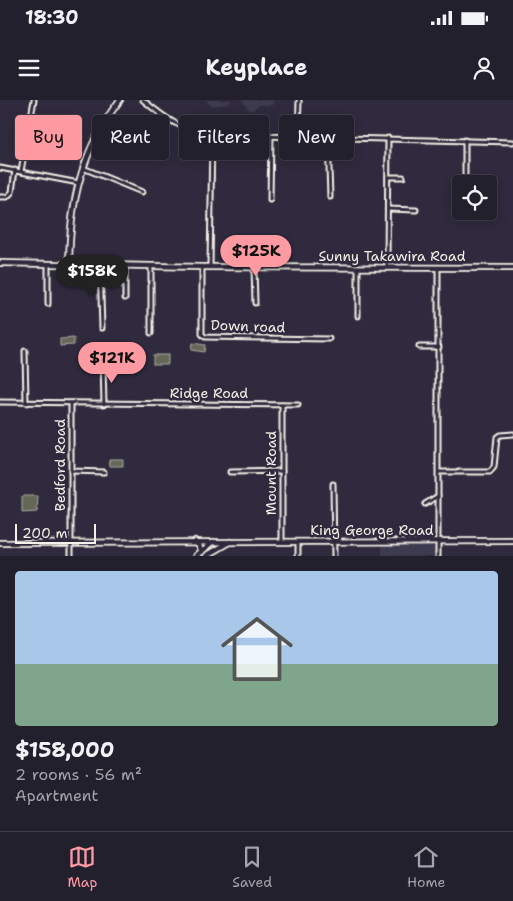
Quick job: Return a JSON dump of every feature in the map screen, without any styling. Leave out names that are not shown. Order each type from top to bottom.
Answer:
[{"type":"main road","points":[[69,264],[70,226],[83,168],[89,150],[104,122],[120,100]]},
{"type":"main road","name":"Sunny Takawira Road","points":[[0,263],[151,267],[513,268]]},
{"type":"main road","points":[[194,541],[199,545],[204,554]]},
{"type":"main road","name":"King George Road","points":[[0,543],[513,541]]},
{"type":"main road","points":[[212,553],[213,542]]},
{"type":"main road","points":[[204,554],[213,542]]},
{"type":"main road","points":[[196,556],[212,553],[231,542]]},
{"type":"street","points":[[21,171],[34,100]]},
{"type":"street","points":[[143,100],[172,123],[179,126]]},
{"type":"street","points":[[299,100],[299,115]]},
{"type":"street","points":[[270,200],[271,136],[279,136]]},
{"type":"street","points":[[354,137],[513,142]]},
{"type":"street","points":[[387,267],[388,138]]},
{"type":"street","points":[[465,140],[465,175]]},
{"type":"street","points":[[210,267],[212,160]]},
{"type":"street","points":[[329,160],[330,197]]},
{"type":"street","points":[[0,168],[79,182]]},
{"type":"street","points":[[83,168],[142,192]]},
{"type":"street","points":[[0,198],[7,197],[12,192],[15,170]]},
{"type":"street","points":[[388,177],[403,177]]},
{"type":"street","points":[[388,209],[416,210]]},
{"type":"street","points":[[48,263],[48,304]]},
{"type":"street","points":[[100,265],[102,328]]},
{"type":"street","points":[[124,266],[125,298]]},
{"type":"street","points":[[151,267],[152,333]]},
{"type":"street","name":"Down road","points":[[202,267],[202,334],[205,337],[330,339]]},
{"type":"street","points":[[254,267],[255,303]]},
{"type":"street","points":[[358,267],[358,316]]},
{"type":"street","points":[[438,268],[438,556]]},
{"type":"street","points":[[419,347],[439,347]]},
{"type":"street","points":[[25,351],[26,403]]},
{"type":"street","points":[[103,365],[104,404]]},
{"type":"street","name":"Ridge Road","points":[[0,402],[298,405]]},
{"type":"street","name":"Bedford Road","points":[[71,556],[72,404]]},
{"type":"street","name":"Mount Road","points":[[282,404],[282,541]]},
{"type":"street","points":[[439,472],[490,472],[494,467],[497,437],[513,434]]},
{"type":"street","points":[[71,471],[104,472]]},
{"type":"street","points":[[230,472],[282,472]]},
{"type":"street","points":[[333,484],[334,556]]},
{"type":"street","points":[[425,504],[438,495]]},
{"type":"street","points":[[298,541],[298,556]]},
{"type":"shaded area","points":[[206,100],[233,100],[227,104],[211,106]]},
{"type":"shaded area","points":[[242,100],[273,100],[273,105],[258,105],[253,110],[249,110]]},
{"type":"shaded area","points":[[382,545],[430,545],[435,547],[435,556],[382,556]]},
{"type":"green space","points":[[74,338],[74,345],[60,346],[60,339]]},
{"type":"green space","points":[[192,343],[205,345],[204,352],[191,350]]},
{"type":"green space","points":[[153,355],[168,355],[168,364],[153,364]]},
{"type":"green space","points":[[109,459],[123,459],[123,466],[110,466]]},
{"type":"green space","points":[[22,496],[38,496],[37,512],[22,513]]}]
